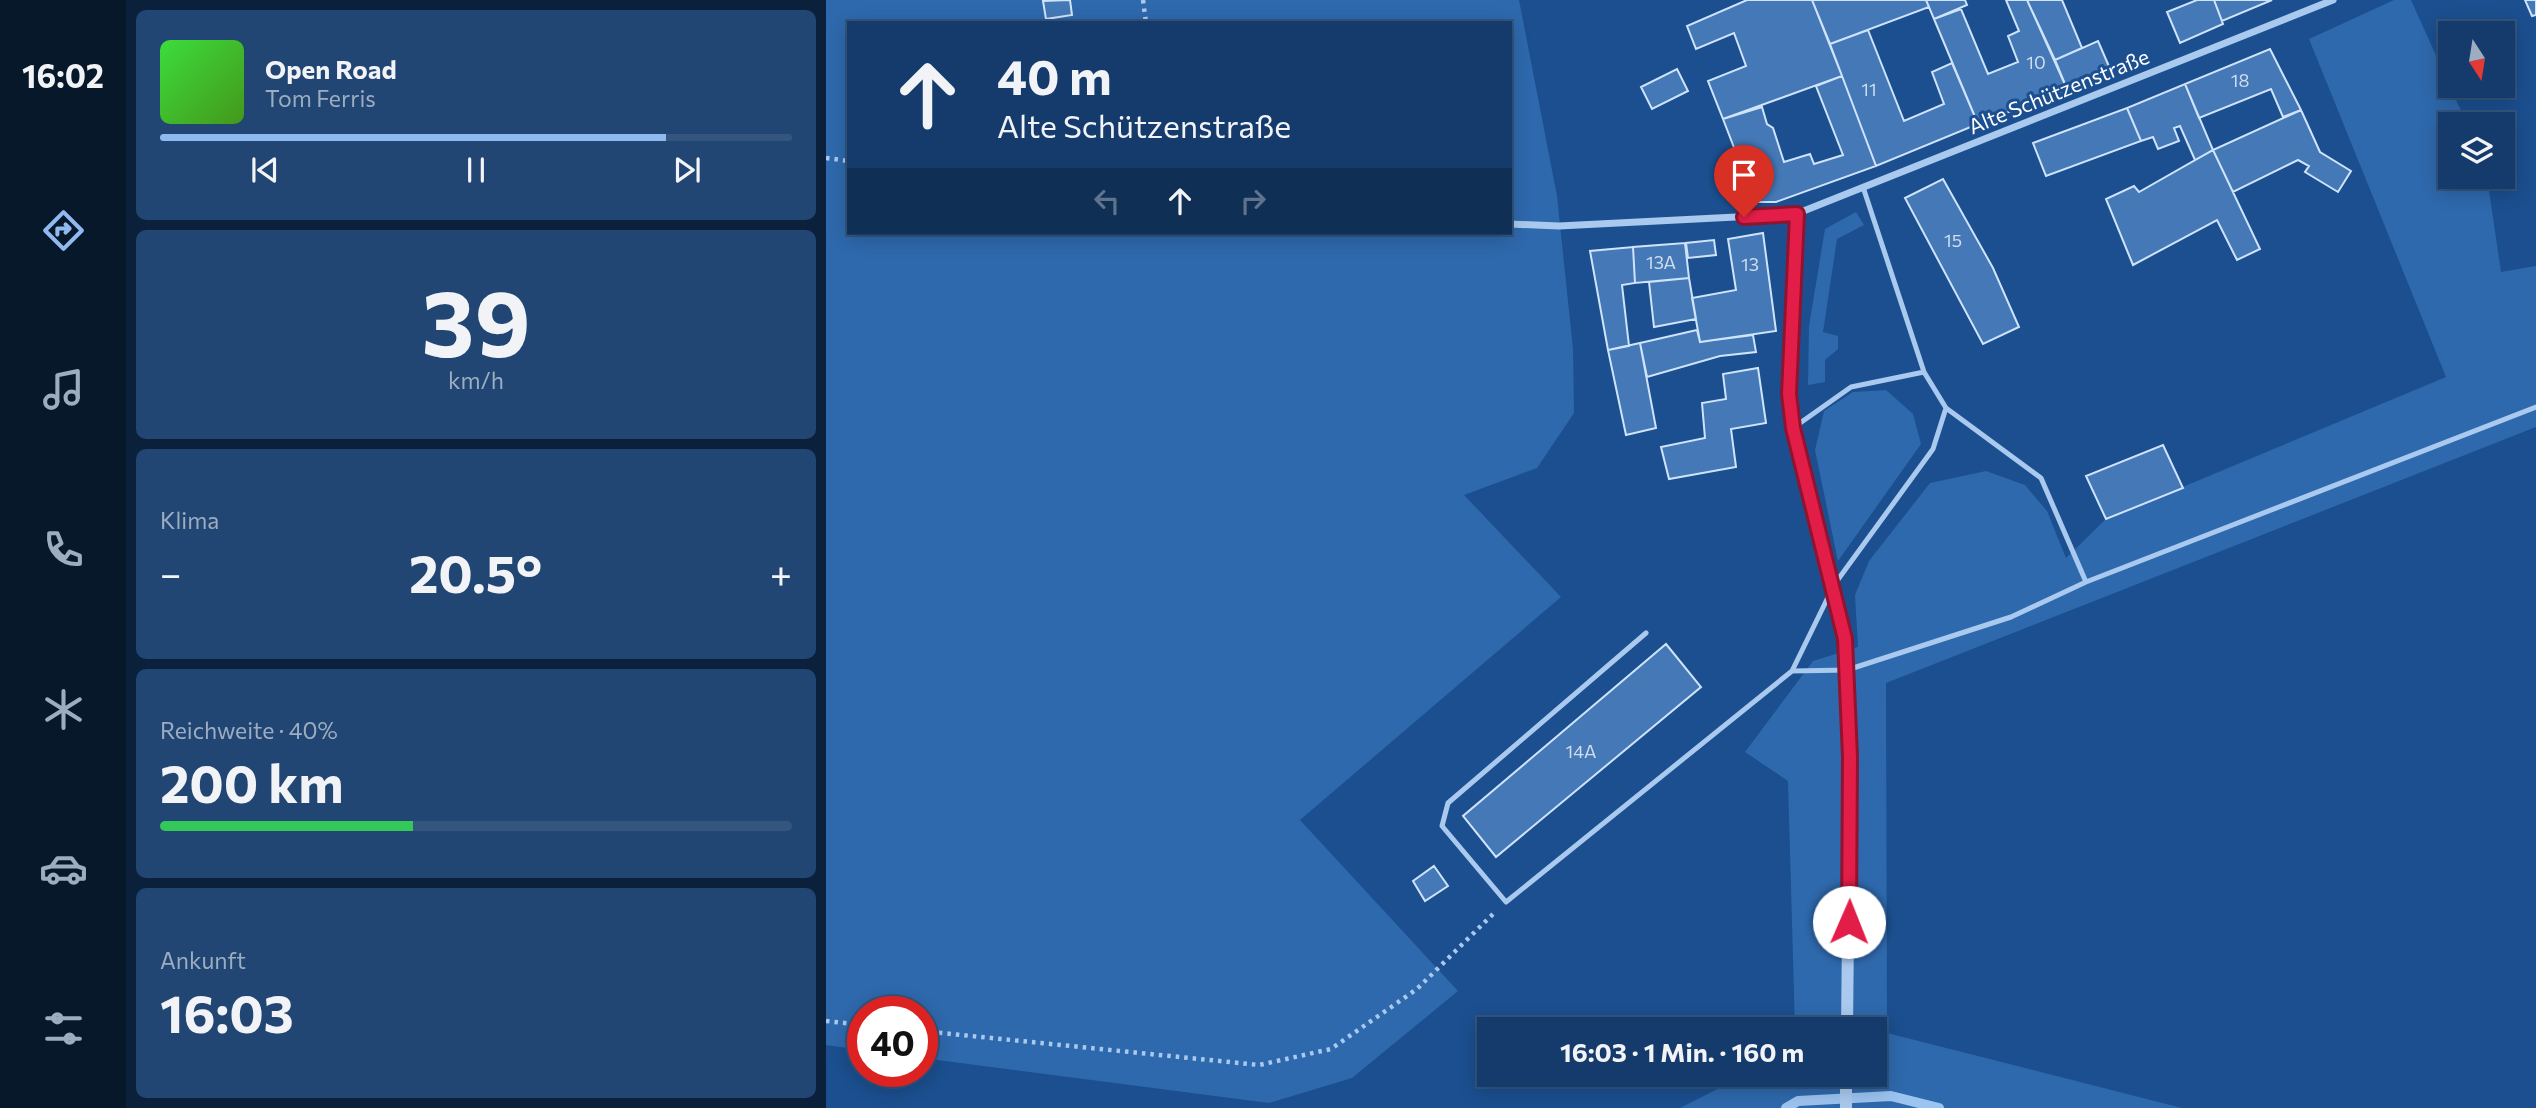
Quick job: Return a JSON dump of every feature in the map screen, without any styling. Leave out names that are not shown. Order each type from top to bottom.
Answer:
[{"type":"street","name":"Alte Schützenstraße","points":[[1512,224],[1559,226],[1797,214],[1864,190],[2333,0]]},
{"type":"street","points":[[1797,214],[1789,394],[1793,428],[1839,606],[1847,670],[1850,745],[1847,1017]]},
{"type":"street","points":[[1846,1087],[1846,1108]]},
{"type":"lane","points":[[1864,190],[1923,372],[1945,408],[2041,478],[2086,582]]},
{"type":"lane","points":[[1793,428],[1851,387],[1923,372]]},
{"type":"lane","points":[[1792,671],[1847,670],[2011,617],[2086,582],[2536,407]]},
{"type":"lane","points":[[1646,633],[1448,803],[1443,826],[1506,902],[1792,671],[1834,585],[1933,449],[1945,408]]},
{"type":"path","points":[[1143,0],[1146,21]]},
{"type":"path","points":[[826,158],[847,161]]},
{"type":"path","points":[[938,1033],[1259,1065],[1331,1049],[1417,989],[1506,902]]},
{"type":"path","points":[[826,1021],[847,1023]]},
{"type":"shaded area","points":[[826,0],[1519,0],[1557,196],[1573,349],[1574,413],[1537,468],[1464,495],[1561,597],[1300,820],[1458,991],[1352,1078],[1269,1103],[938,1060],[938,996],[847,996],[847,1048],[826,1045]]},
{"type":"shaded area","points":[[2394,0],[2411,0],[2438,60],[2438,98],[2455,98],[2462,112],[2438,112],[2438,189],[2489,189],[2501,272],[2536,266],[2536,427],[1886,683],[1887,1017],[1795,1017],[1788,781],[1745,752],[1813,661],[1858,647],[1855,595],[1869,561],[1930,483],[1986,471],[2025,485],[2047,511],[2066,558],[2106,519],[2446,377],[2309,39]]},
{"type":"shaded area","points":[[1856,212],[1864,225],[1837,239],[1823,332],[1838,336],[1838,349],[1825,360],[1825,382],[1808,385],[1809,326],[1825,229]]},
{"type":"shaded area","points":[[1886,390],[1913,414],[1921,444],[1838,561],[1815,450],[1824,411],[1853,392]]},
{"type":"shaded area","points":[[1887,1033],[2182,1108],[1680,1108],[1721,1087],[1887,1087]]},
{"type":"building","points":[[1070,0],[1072,15],[1046,19],[1043,1]]},
{"type":"building","points":[[1747,0],[1812,0],[1842,76],[1723,119],[1708,81],[1746,66],[1734,33],[1696,49],[1687,26]]},
{"type":"building","points":[[1812,0],[1926,0],[1929,7],[1830,44]]},
{"type":"building","points":[[1926,0],[1965,0],[1967,5],[1934,19]]},
{"type":"building","points":[[2006,0],[2027,0],[2067,89],[1978,124],[1934,19],[1961,9],[1988,74],[2018,62],[2008,36],[2019,31]]},
{"type":"building","points":[[2027,0],[2062,0],[2082,48],[2055,60]]},
{"type":"building","points":[[2197,0],[2214,0],[2223,24],[2180,43],[2167,12]]},
{"type":"building","points":[[2214,0],[2272,0],[2222,21]]},
{"type":"building","points":[[2525,0],[2536,0],[2536,15],[2532,16]]},
{"type":"building","points":[[1868,30],[1904,121],[1944,104],[1932,72],[1952,63],[1978,124],[1876,166],[1830,44]]},
{"type":"building","points":[[2098,41],[2111,71],[2067,89],[2055,60]]},
{"type":"building","points":[[2270,49],[2301,110],[2283,117],[2271,89],[2199,118],[2185,84]]},
{"type":"building","points":[[1677,69],[1688,91],[1652,109],[1641,87]]},
{"type":"building","points":[[1842,76],[1876,166],[1776,202],[1755,202],[1723,119],[1762,107],[1767,124],[1773,128],[1784,162],[1810,154],[1814,164],[1843,155],[1816,86]]},
{"type":"building","points":[[2185,84],[2213,150],[2195,160],[2180,126],[2174,128],[2179,141],[2158,149],[2153,137],[2141,141],[2127,108]]},
{"type":"building","points":[[2127,108],[2141,141],[2046,176],[2033,143]]},
{"type":"building","points":[[2301,110],[2320,152],[2351,171],[2338,192],[2305,172],[2309,166],[2298,160],[2233,192],[2213,150]]},
{"type":"building","points":[[2213,150],[2260,249],[2237,260],[2217,220],[2133,265],[2106,199],[2134,186],[2139,192]]},
{"type":"building","points":[[1943,179],[1993,268],[2019,327],[1983,344],[1905,198]]},
{"type":"building","points":[[1763,233],[1776,331],[1700,342],[1692,298],[1736,290],[1728,239]]},
{"type":"building","points":[[1714,240],[1716,255],[1688,258],[1686,243]]},
{"type":"building","points":[[1685,243],[1689,278],[1635,283],[1633,247]]},
{"type":"building","points":[[1633,247],[1635,283],[1622,285],[1629,346],[1608,350],[1590,251]]},
{"type":"building","points":[[1689,278],[1696,319],[1654,327],[1649,282]]},
{"type":"building","points":[[1697,330],[1700,342],[1753,335],[1756,352],[1720,356],[1647,377],[1640,343]]},
{"type":"building","points":[[1640,343],[1656,428],[1626,435],[1608,350]]},
{"type":"building","points":[[1758,368],[1766,423],[1731,429],[1736,467],[1669,479],[1661,447],[1705,438],[1702,403],[1726,399],[1723,374]]},
{"type":"building","points":[[2163,445],[2183,488],[2106,519],[2086,476]]},
{"type":"building","points":[[1666,644],[1701,687],[1496,857],[1463,816]]},
{"type":"building","points":[[1434,866],[1448,886],[1425,901],[1413,881]]},
{"type":"waterway","points":[[1786,1108],[1798,1101],[1891,1096],[1939,1108]]},
{"type":"route","points":[[1744,217],[1797,214],[1789,394],[1793,428],[1834,585],[1845,639],[1850,757],[1849,922]]}]
